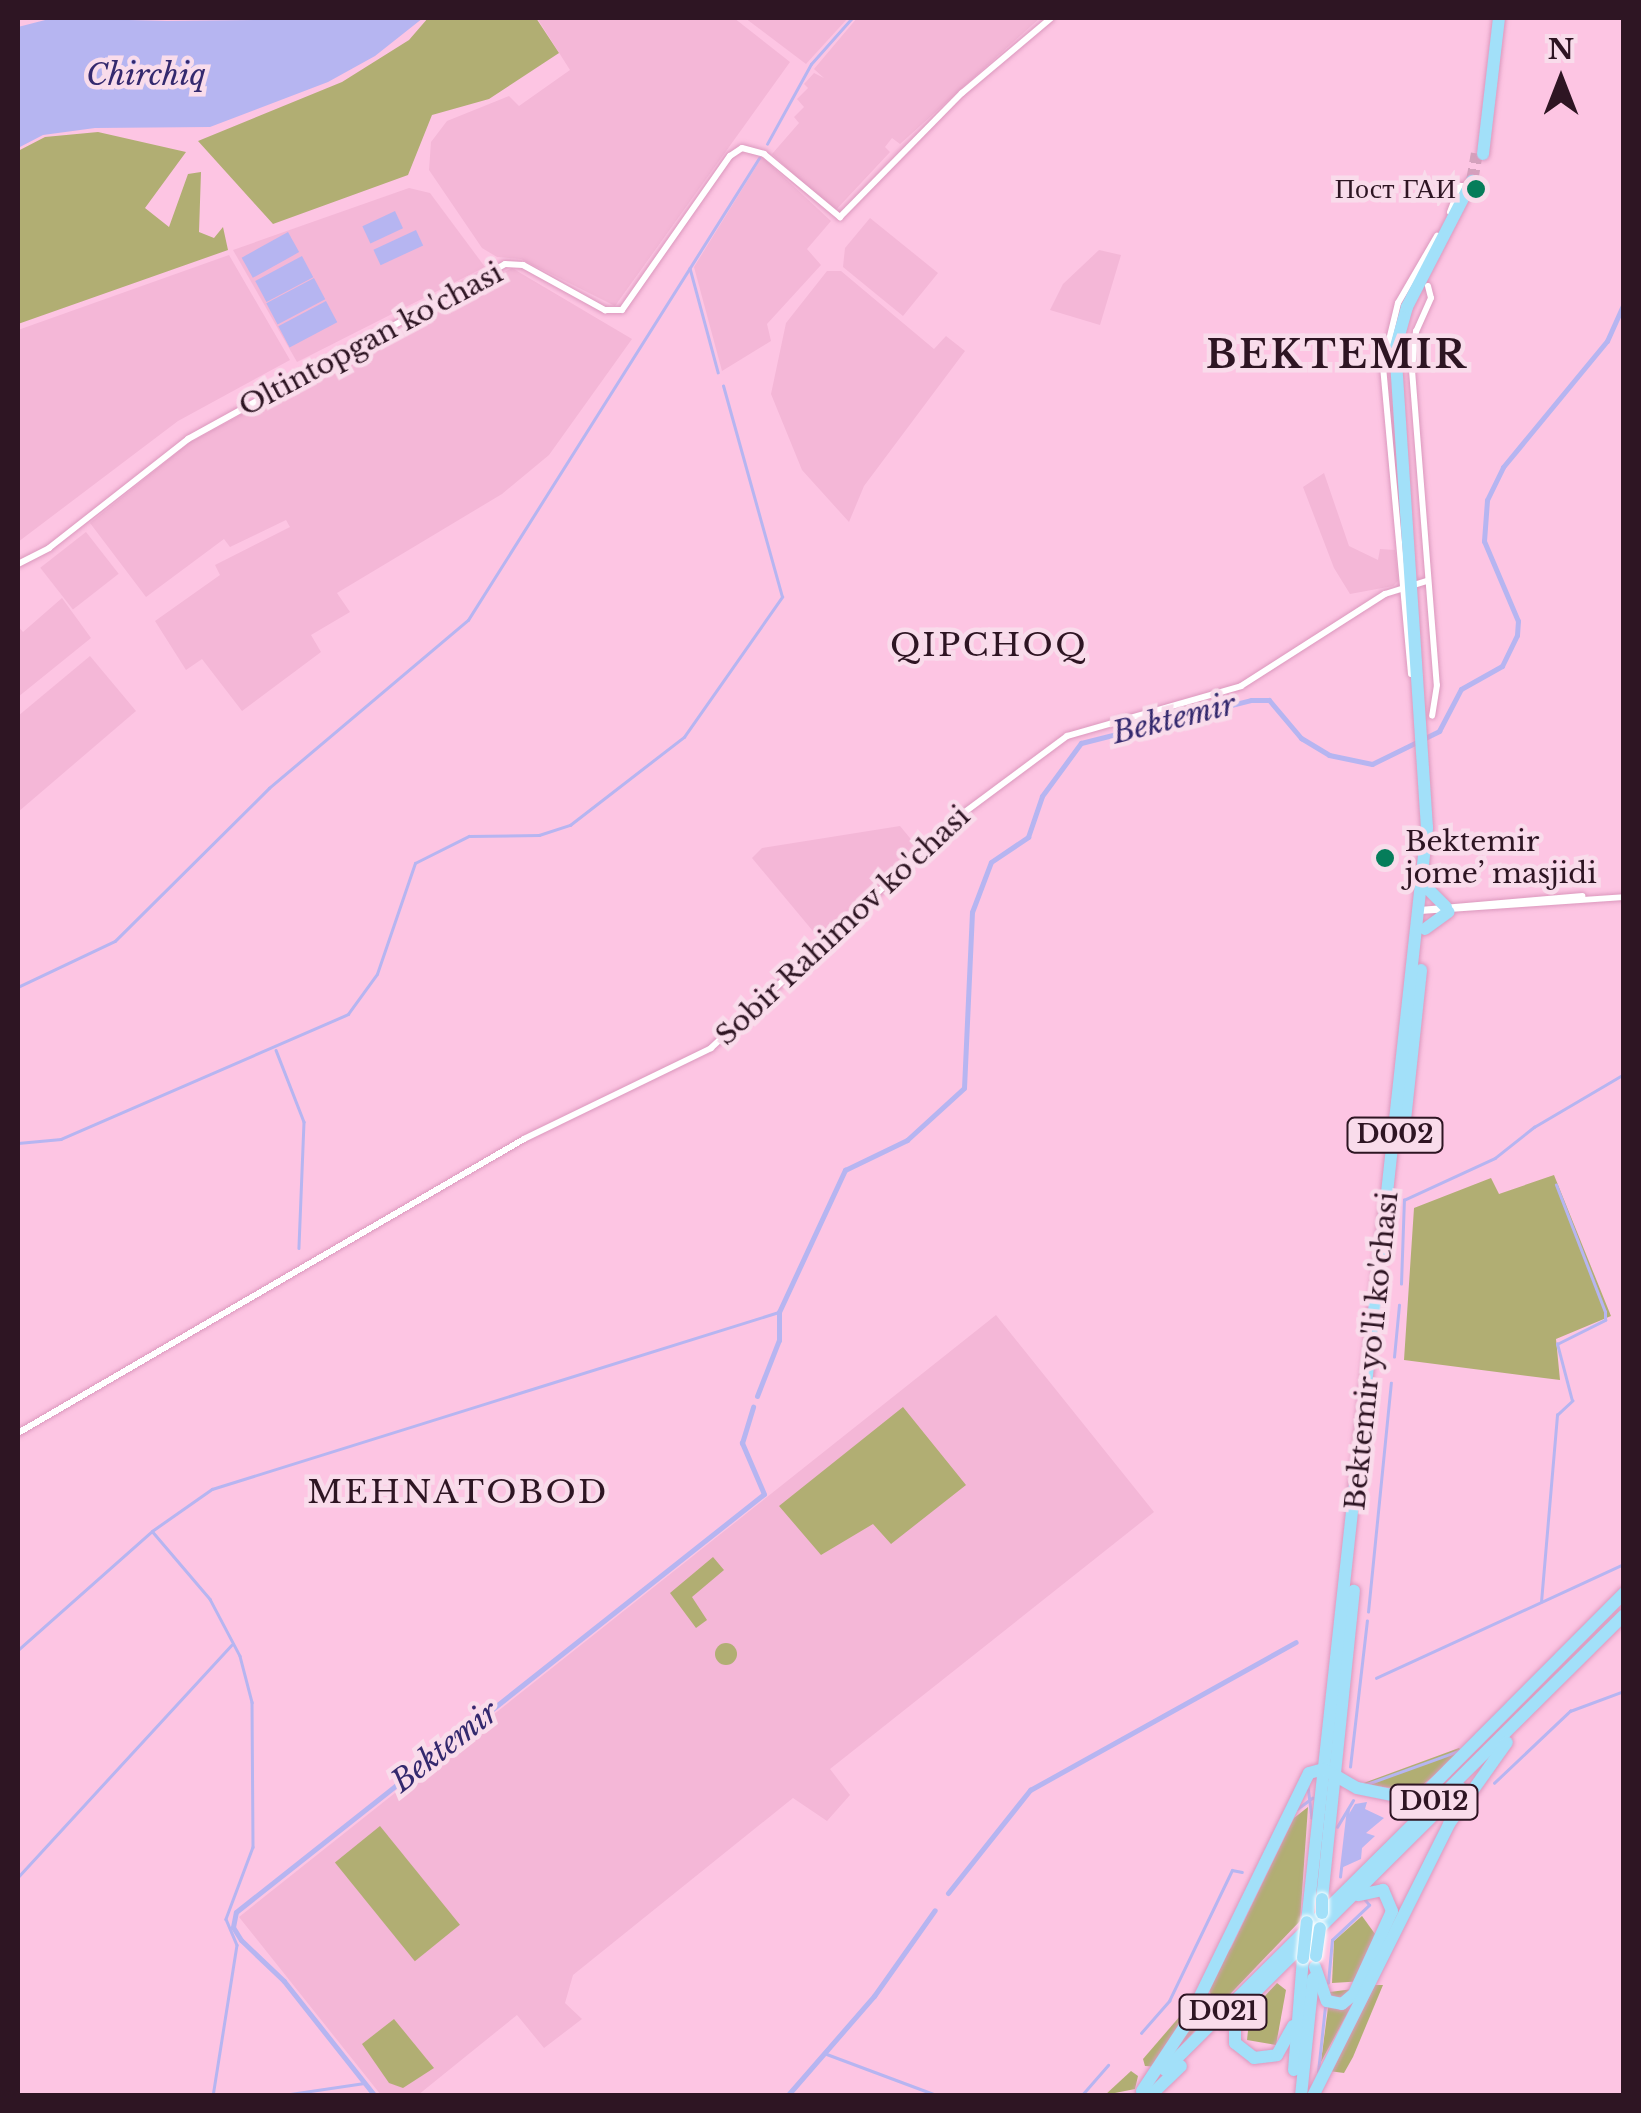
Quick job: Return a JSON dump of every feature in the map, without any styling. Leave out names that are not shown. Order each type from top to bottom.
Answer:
[{"type":"highway","points":[[1480,154],[1497,18]]},
{"type":"highway","name":"Bektemir yo'li ko'chasi","points":[[1415,584],[1397,491],[1394,350],[1470,184]]},
{"type":"highway","points":[[1406,288],[1425,283]]},
{"type":"highway","name":"Bektemir yo'li ko'chasi","points":[[1322,1929],[1318,1903],[1329,1771],[1429,890],[1430,743],[1401,370],[1408,328],[1425,283]]},
{"type":"highway","points":[[1396,530],[1404,517]]},
{"type":"highway","name":"Bektemir yo'li ko'chasi","points":[[1376,1361],[1424,911],[1430,743]]},
{"type":"highway","points":[[1425,929],[1447,909],[1429,890]]},
{"type":"highway","points":[[1146,2094],[1187,2023],[1306,1777],[1329,1771],[1364,1789],[1406,1798],[1424,1794],[1624,1593]]},
{"type":"highway","name":"D012","points":[[1322,1929],[1490,1762],[1502,1741],[1624,1615]]},
{"type":"highway","name":"D012","points":[[1318,1903],[1341,1892],[1624,1623]]},
{"type":"highway","points":[[1310,2087],[1449,1824],[1490,1762]]},
{"type":"highway","points":[[1312,1960],[1324,1999],[1347,2002],[1393,1904],[1374,1887],[1342,1909]]},
{"type":"highway","name":"Bektemir yo'li ko'chasi","points":[[1312,1960],[1306,1939],[1318,1903]]},
{"type":"highway","name":"D021","points":[[1146,2094],[1318,1903]]},
{"type":"highway","name":"D002","points":[[1293,2096],[1298,2014],[1322,1929]]},
{"type":"highway","name":"D021","points":[[1146,2094],[1322,1929]]},
{"type":"highway","name":"D002","points":[[1310,2087],[1312,1960]]},
{"type":"highway","points":[[1236,2012],[1234,2043],[1254,2058],[1277,2055],[1298,2014]]},
{"type":"street","name":"Oltintopgan ko'chasi","points":[[18,564],[49,548],[194,436],[504,264],[523,265],[605,310],[622,310],[734,151],[764,154],[840,217],[962,93],[1051,18]]},
{"type":"street","name":"Bektemir yo'li ko'chasi","points":[[1428,723],[1412,689],[1415,584],[1396,530],[1397,491],[1383,365],[1390,322],[1406,288],[1470,184]]},
{"type":"street","name":"Sobir Rahimov ko'chasi","points":[[18,1433],[524,1139],[711,1048],[962,814],[1067,736],[1245,684],[1415,584]]},
{"type":"street","points":[[1424,911],[1624,895]]},
{"type":"shaded area","points":[[428,18],[536,18],[559,53],[489,99],[432,115],[408,175],[273,224],[198,141],[342,82],[409,40]]},
{"type":"shaded area","points":[[537,18],[734,18],[790,62],[615,306],[521,259],[497,257],[482,248],[429,170],[431,142],[447,121],[509,96],[519,106],[570,70]]},
{"type":"shaded area","points":[[745,18],[848,18],[806,64]]},
{"type":"shaded area","points":[[857,18],[1040,18],[900,144],[892,138],[885,147],[890,152],[834,212],[772,154],[799,123],[794,117],[804,107],[797,99],[808,88],[804,84],[814,73],[824,78],[814,69]]},
{"type":"shaded area","points":[[98,132],[186,152],[145,208],[169,227],[188,174],[201,172],[199,232],[214,238],[223,227],[228,250],[18,324],[18,151],[45,137]]},
{"type":"shaded area","points":[[762,157],[831,221],[807,249],[821,265],[767,324],[771,341],[722,371],[694,267]]},
{"type":"shaded area","points":[[409,188],[430,193],[485,267],[297,362],[233,250]]},
{"type":"shaded area","points":[[870,218],[938,273],[903,316],[843,267],[845,248]]},
{"type":"shaded area","points":[[1099,250],[1121,255],[1100,325],[1050,310],[1063,284]]},
{"type":"shaded area","points":[[229,255],[290,360],[178,421],[18,542],[18,330]]},
{"type":"shaded area","points":[[512,268],[632,339],[549,455],[502,494],[337,593],[350,612],[311,635],[321,652],[242,711],[202,659],[186,670],[155,621],[220,575],[215,565],[290,527],[286,520],[230,547],[224,539],[146,597],[90,523],[189,443]]},
{"type":"shaded area","points":[[827,271],[841,271],[934,349],[946,336],[965,351],[864,486],[849,522],[802,470],[771,394],[786,323]]},
{"type":"shaded area","points":[[1324,473],[1349,546],[1378,560],[1380,549],[1395,550],[1398,581],[1393,586],[1350,594],[1334,568],[1303,487]]},
{"type":"shaded area","points":[[86,532],[119,574],[73,609],[40,568]]},
{"type":"shaded area","points":[[62,598],[91,638],[18,697],[18,626],[23,632]]},
{"type":"shaded area","points":[[90,656],[136,711],[18,812],[18,716]]},
{"type":"shaded area","points":[[900,826],[919,849],[822,942],[752,858],[762,848]]},
{"type":"shaded area","points":[[1554,1175],[1611,1316],[1556,1339],[1560,1380],[1404,1360],[1414,1208],[1491,1178],[1499,1194]]},
{"type":"shaded area","points":[[996,1315],[1154,1512],[830,1769],[850,1795],[827,1821],[793,1798],[573,1975],[565,2003],[582,2019],[544,2048],[517,2015],[418,2095],[381,2095],[239,1917]]},
{"type":"shaded area","points":[[903,1407],[966,1485],[891,1544],[873,1524],[821,1555],[779,1506]]},
{"type":"shaded area","points":[[713,1557],[724,1570],[692,1597],[707,1620],[696,1628],[670,1593]]},
{"type":"shaded area","points":[[722,1643],[730,1643],[737,1654],[730,1665],[722,1665],[715,1658],[715,1650]]},
{"type":"shaded area","points":[[1459,1748],[1463,1752],[1415,1791],[1361,1784]]},
{"type":"shaded area","points":[[1308,1807],[1300,1921],[1215,2010],[1208,1985],[1213,1966],[1231,1948],[1294,1818]]},
{"type":"shaded area","points":[[380,1826],[460,1925],[415,1961],[335,1863]]},
{"type":"shaded area","points":[[1362,1916],[1383,1945],[1365,1981],[1332,1983],[1334,1941]]},
{"type":"shaded area","points":[[1277,1983],[1286,1990],[1276,2045],[1247,2040],[1250,2012]]},
{"type":"shaded area","points":[[1372,1985],[1383,1985],[1353,2057],[1344,2073],[1329,2071]]},
{"type":"shaded area","points":[[1361,1988],[1321,2062],[1330,1992]]},
{"type":"shaded area","points":[[1187,2008],[1202,2023],[1160,2067],[1145,2066],[1143,2059]]},
{"type":"shaded area","points":[[394,2019],[434,2068],[403,2088],[389,2083],[362,2044]]},
{"type":"shaded area","points":[[1131,2071],[1138,2076],[1135,2089],[1105,2095]]},
{"type":"water","name":"Chirchiq","points":[[53,18],[423,18],[375,56],[328,82],[210,127],[95,128],[43,135],[18,148],[18,27]]},
{"type":"water","points":[[395,211],[403,228],[370,243],[362,226]]},
{"type":"water","points":[[416,230],[423,245],[381,265],[373,250]]},
{"type":"water","points":[[288,232],[299,252],[253,278],[242,258]]},
{"type":"water","points":[[302,256],[313,277],[266,302],[255,281]]},
{"type":"water","points":[[314,278],[325,299],[278,325],[266,303]]},
{"type":"water","points":[[326,301],[337,322],[290,348],[278,326]]},
{"type":"water","points":[[1367,1802],[1365,1809],[1384,1818],[1366,1833],[1375,1836],[1362,1848],[1361,1859],[1341,1868],[1349,1814],[1355,1804]]},
{"type":"waterway","points":[[767,144],[811,64],[852,18]]},
{"type":"waterway","points":[[18,987],[115,941],[269,788],[468,620],[759,158]]},
{"type":"waterway","points":[[690,268],[718,372]]},
{"type":"waterway","name":"Bektemir","points":[[757,1396],[779,1340],[779,1312],[845,1170],[907,1140],[964,1088],[972,912],[991,862],[1028,837],[1042,796],[1081,743],[1251,700],[1269,700],[1301,738],[1329,755],[1372,764],[1439,731],[1461,689],[1502,666],[1517,635],[1518,621],[1484,541],[1487,500],[1503,467],[1607,341],[1624,303]]},
{"type":"waterway","points":[[18,1143],[61,1139],[348,1014],[377,974],[415,863],[469,836],[539,835],[570,825],[684,737],[782,597],[723,386]]},
{"type":"waterway","points":[[276,1050],[304,1122],[299,1248]]},
{"type":"waterway","points":[[1401,1284],[1404,1200],[1495,1158],[1534,1127],[1624,1074]]},
{"type":"waterway","points":[[1541,1602],[1557,1415],[1572,1401],[1557,1344],[1605,1320],[1556,1185]]},
{"type":"waterway","points":[[1394,1357],[1399,1305]]},
{"type":"waterway","points":[[18,1650],[152,1531],[212,1489],[779,1312]]},
{"type":"waterway","points":[[1368,1612],[1391,1383]]},
{"type":"waterway","name":"Bektemir","points":[[375,2096],[284,1981],[241,1940],[233,1927],[236,1912],[764,1494],[742,1443],[753,1407]]},
{"type":"waterway","points":[[153,1532],[210,1599],[240,1656],[252,1702],[253,1847],[226,1919],[237,1945],[213,2096]]},
{"type":"waterway","points":[[1376,1678],[1624,1564]]},
{"type":"waterway","points":[[1350,1767],[1367,1621]]},
{"type":"waterway","points":[[948,1893],[1030,1790],[1296,1642]]},
{"type":"waterway","points":[[18,1877],[231,1645]]},
{"type":"waterway","points":[[1494,1783],[1570,1711],[1624,1691]]},
{"type":"waterway","points":[[1367,1784],[1458,1751]]},
{"type":"waterway","points":[[1308,1786],[1312,1818]]},
{"type":"waterway","points":[[1297,1809],[1312,1798]]},
{"type":"waterway","points":[[1337,1827],[1353,1800]]},
{"type":"waterway","points":[[1340,1877],[1348,1809]]},
{"type":"waterway","points":[[1141,2033],[1169,2001],[1232,1870],[1242,1872]]},
{"type":"waterway","points":[[1328,1983],[1332,1940],[1369,1905],[1364,1899]]},
{"type":"waterway","points":[[787,2096],[874,1996],[935,1910]]},
{"type":"waterway","points":[[1205,1998],[1209,2010]]},
{"type":"waterway","points":[[1318,2072],[1325,2006]]},
{"type":"waterway","points":[[824,2053],[939,2096]]},
{"type":"waterway","points":[[1081,2096],[1108,2065]]},
{"type":"waterway","points":[[277,2096],[364,2083]]},
{"type":"tunnel","points":[[1472,181],[1477,153]]},
{"type":"place","name":"Пост ГАИ","points":[[1476,189]]},
{"type":"place","name":"Bektemir jome’ masjidi","points":[[1385,858]]},
{"type":"district","name":"BEKTEMIR","points":[[1337,355]]},
{"type":"district","name":"QIPCHOQ","points":[[989,645]]},
{"type":"district","name":"MEHNATOBOD","points":[[458,1492]]}]
